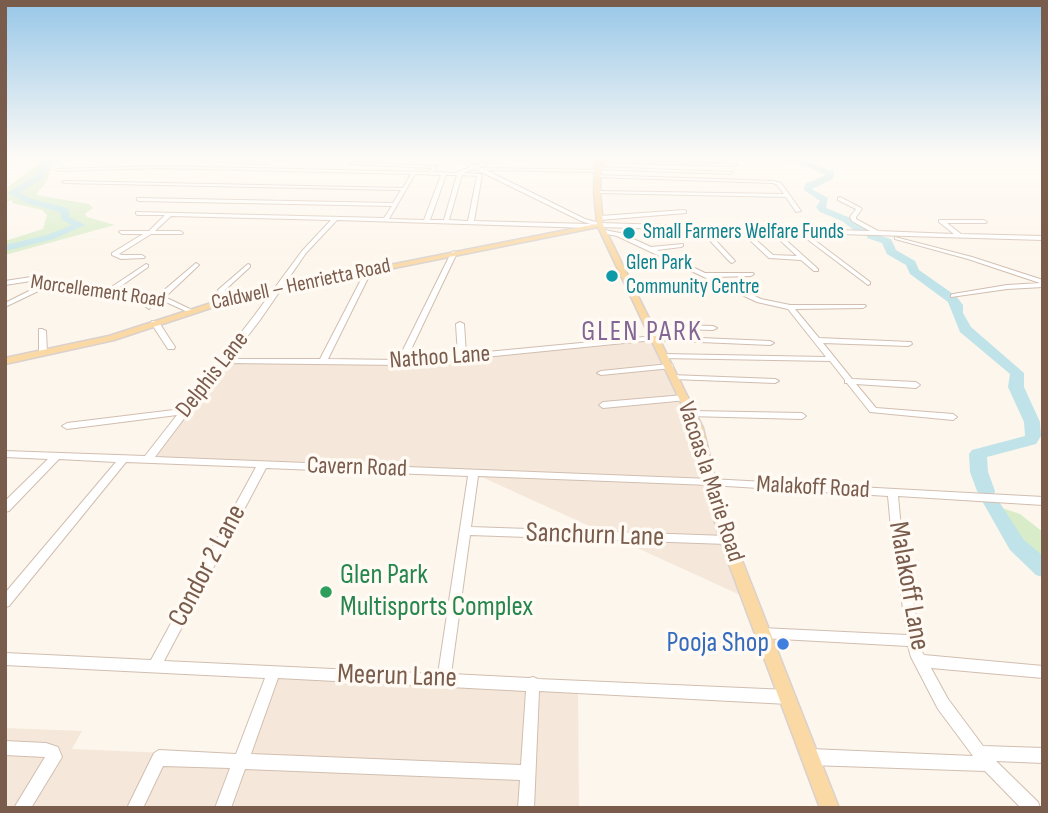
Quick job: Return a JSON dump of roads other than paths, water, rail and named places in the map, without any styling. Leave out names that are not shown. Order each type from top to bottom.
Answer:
[{"type":"main road","name":"Vacoas la Marie Road","points":[[597,197],[599,225],[698,428],[727,540],[830,808]]},
{"type":"main road","name":"Caldwell – Henrietta Road","points":[[5,361],[111,338],[233,298],[599,225]]},
{"type":"street","points":[[386,219],[398,197]]},
{"type":"street","points":[[427,220],[436,197]]},
{"type":"street","points":[[446,221],[452,197]]},
{"type":"street","points":[[471,222],[475,197]]},
{"type":"street","points":[[537,197],[747,297],[790,307],[863,306]]},
{"type":"street","points":[[789,197],[798,211]]},
{"type":"street","points":[[139,199],[393,204]]},
{"type":"street","points":[[840,199],[859,209],[853,217],[854,220],[879,234],[970,258],[1043,284]]},
{"type":"street","points":[[599,225],[684,212]]},
{"type":"street","points":[[138,213],[1043,238]]},
{"type":"street","points":[[142,257],[115,255],[115,252],[151,232],[170,214]]},
{"type":"street","name":"Delphis Lane","points":[[147,460],[225,361],[304,251],[335,219]]},
{"type":"street","points":[[960,236],[941,221],[984,222]]},
{"type":"street","points":[[702,229],[732,261]]},
{"type":"street","points":[[742,230],[771,257],[803,258]]},
{"type":"street","points":[[773,231],[816,270]]},
{"type":"street","points":[[122,232],[180,233]]},
{"type":"street","points":[[800,232],[868,283]]},
{"type":"street","points":[[112,246],[133,244]]},
{"type":"street","points":[[649,249],[681,245]]},
{"type":"street","points":[[400,363],[454,253]]},
{"type":"street","points":[[149,307],[196,265]]},
{"type":"street","points":[[233,298],[223,294],[221,290],[248,266]]},
{"type":"street","points":[[108,292],[146,267]]},
{"type":"street","points":[[323,362],[369,270]]},
{"type":"street","points":[[701,275],[751,274]]},
{"type":"street","name":"Morcellement Road","points":[[5,283],[32,279],[54,281],[158,299],[190,311]]},
{"type":"street","points":[[6,305],[54,281]]},
{"type":"street","points":[[953,296],[1043,284]]},
{"type":"street","points":[[790,307],[867,406],[878,412],[953,417]]},
{"type":"street","points":[[155,323],[171,346]]},
{"type":"street","points":[[460,324],[462,358]]},
{"type":"street","points":[[649,326],[713,328]]},
{"type":"street","points":[[42,331],[43,353]]},
{"type":"street","name":"Nathoo Lane","points":[[225,361],[400,363],[654,338],[770,343]]},
{"type":"street","points":[[817,340],[908,344]]},
{"type":"street","points":[[601,373],[666,361],[831,359]]},
{"type":"street","points":[[674,377],[775,381]]},
{"type":"street","points":[[848,381],[916,385]]},
{"type":"street","points":[[603,405],[684,398]]},
{"type":"street","points":[[67,426],[185,411]]},
{"type":"street","points":[[692,414],[802,416]]},
{"type":"street","name":"Cavern Road","points":[[5,454],[710,482]]},
{"type":"street","points":[[5,508],[57,456]]},
{"type":"street","points":[[5,602],[123,459]]},
{"type":"street","name":"Condor 2 Lane","points":[[154,667],[262,465]]},
{"type":"street","points":[[444,678],[472,473]]},
{"type":"street","name":"Malakoff Road","points":[[710,482],[1043,501]]},
{"type":"street","name":"Malakoff Lane","points":[[893,493],[914,641],[920,661],[943,704],[984,758],[1032,808]]},
{"type":"street","name":"Sanchurn Lane","points":[[464,531],[727,540]]},
{"type":"street","points":[[762,633],[914,641]]},
{"type":"street","name":"Meerun Lane","points":[[5,659],[444,678],[788,697]]},
{"type":"street","points":[[920,661],[1043,672]]},
{"type":"street","points":[[223,808],[274,672]]},
{"type":"street","points":[[526,808],[533,683]]},
{"type":"street","points":[[5,748],[53,752],[54,757],[22,808]]},
{"type":"street","points":[[811,757],[1043,756]]},
{"type":"street","points":[[135,808],[159,758],[528,773]]},
{"type":"waterway","points":[[5,248],[50,237],[80,225],[65,218],[65,210],[21,197]]},
{"type":"waterway","points":[[820,197],[825,200],[821,207],[823,210],[845,219],[863,232]]},
{"type":"waterway","points":[[871,236],[887,241],[891,252],[911,263],[914,272],[952,299],[957,305],[957,313],[965,329],[1017,373],[1016,387],[1032,422],[1033,436],[1030,440],[978,454],[979,472],[986,491]]},
{"type":"waterway","points":[[990,499],[1017,545],[1043,569]]},
{"type":"place","name":"Small Farmers Welfare Funds","points":[[629,233]]},
{"type":"place","name":"Glen Park Community Centre","points":[[612,276]]},
{"type":"place","name":"Glen Park Multisports Complex","points":[[326,592]]},
{"type":"place","name":"Pooja Shop","points":[[783,644]]},
{"type":"district","name":"GLEN PARK","points":[[642,333]]}]
